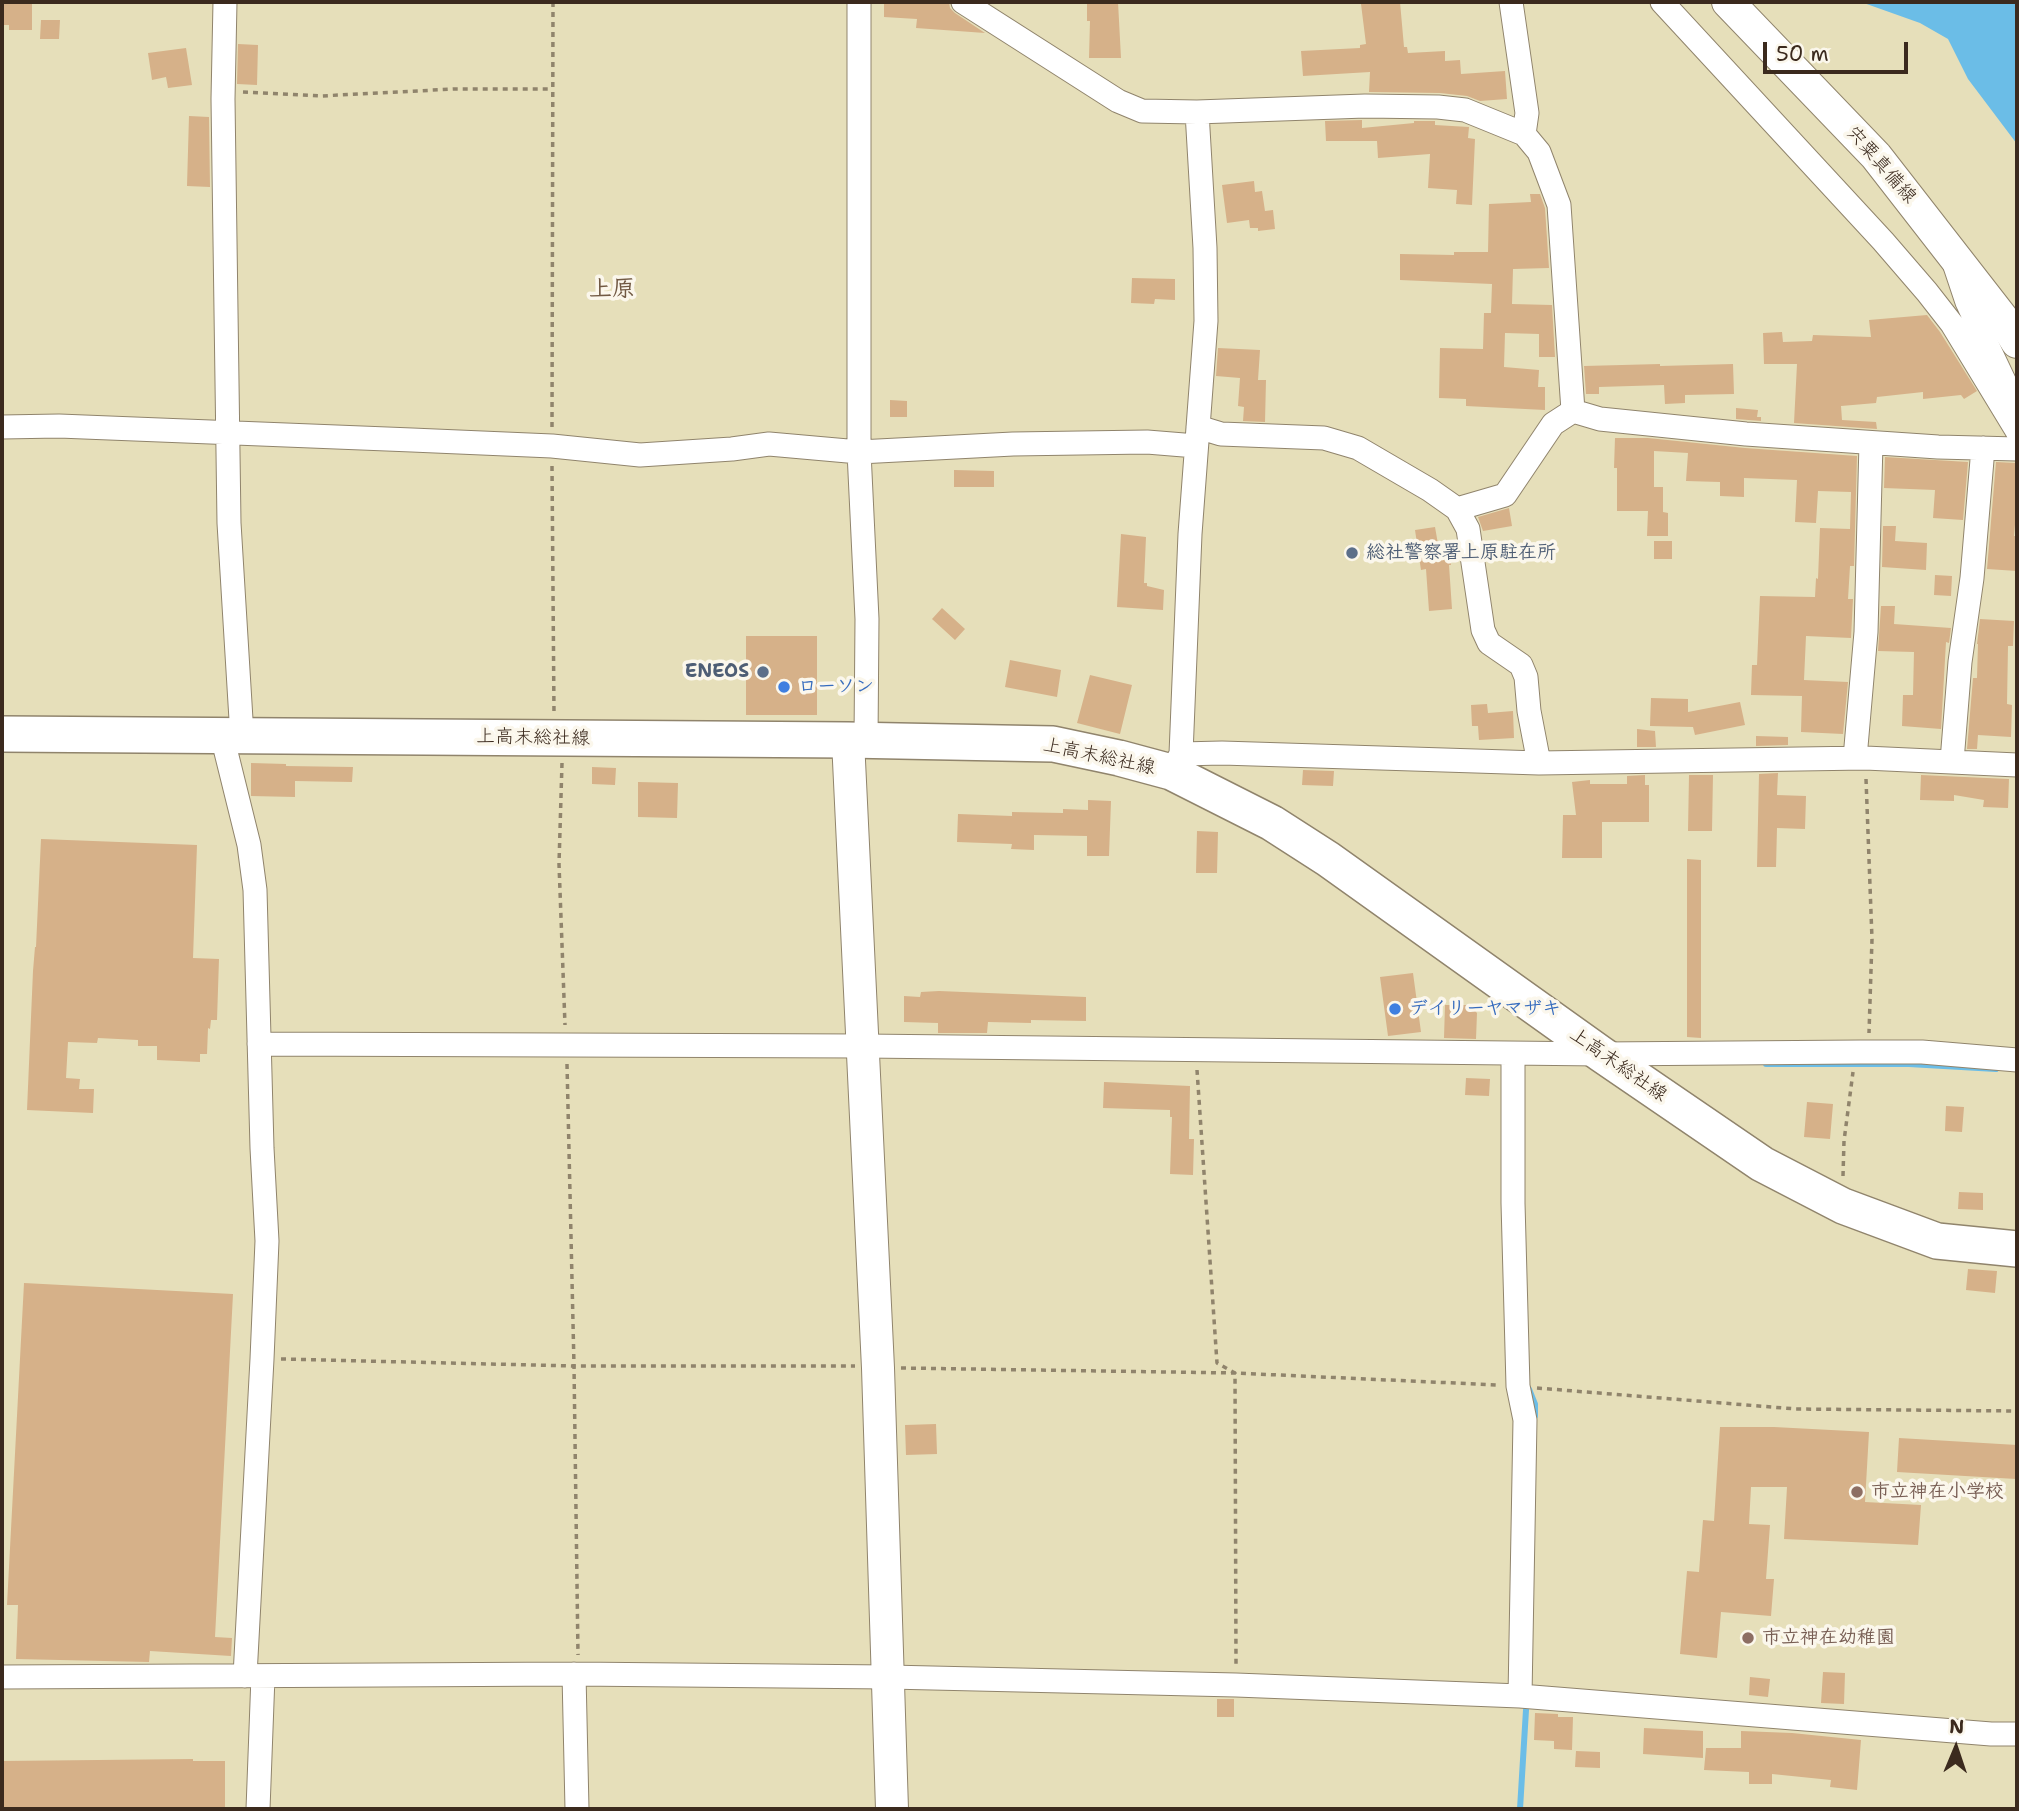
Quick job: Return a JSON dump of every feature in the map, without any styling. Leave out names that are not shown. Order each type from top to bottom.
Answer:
[{"type":"main road","name":"上高末総社線","points":[[2,734],[857,740],[1052,744],[1119,758],[1176,763],[1328,859],[1601,1054],[1762,1164],[1843,1206],[1937,1241],[2017,1249]]},
{"type":"street","points":[[225,2],[225,340],[229,434],[232,736],[255,890],[267,1241],[254,1676],[258,1809]]},
{"type":"street","points":[[859,2],[859,452],[867,619],[857,740],[863,1046],[878,1368],[892,1809]]},
{"type":"street","points":[[963,2],[1118,101],[1142,111],[1438,107],[1465,110],[1524,134],[1539,152],[1559,205],[1573,411]]},
{"type":"street","points":[[1511,2],[1527,113],[1524,134]]},
{"type":"street","points":[[1662,2],[1927,292],[1952,324],[2017,430]]},
{"type":"street","name":"宍粟真備線","points":[[1728,2],[1876,156],[2002,318],[2017,342]]},
{"type":"street","points":[[1197,112],[1205,248],[1206,321],[1176,763],[1236,753],[1539,763],[1860,758],[2017,765]]},
{"type":"street","points":[[1950,250],[1967,302],[2017,408]]},
{"type":"street","points":[[1457,509],[1505,495],[1553,424],[1573,411],[1600,419],[1746,435],[2017,449]]},
{"type":"street","points":[[2,427],[60,426],[552,446],[640,455],[769,444],[859,452],[1013,444],[1147,442],[1221,434],[1324,438],[1358,447],[1457,509],[1468,529],[1483,630],[1489,643],[1521,665],[1526,677],[1529,711],[1539,763]]},
{"type":"street","points":[[1860,758],[1871,443]]},
{"type":"street","points":[[1952,761],[1983,448]]},
{"type":"street","points":[[259,1044],[863,1046],[1513,1054],[1922,1052],[2017,1059]]},
{"type":"street","points":[[1513,1054],[1513,1203],[1518,1386],[1525,1420],[1520,1696]]},
{"type":"street","points":[[576,1674],[577,1809]]},
{"type":"street","points":[[2,1677],[576,1674],[889,1677],[1236,1685],[1520,1696],[2017,1734]]},
{"type":"path","points":[[553,2],[552,446],[561,957],[566,1045],[574,1366],[576,1674]]},
{"type":"path","points":[[223,90],[321,96],[454,89],[552,89]]},
{"type":"path","points":[[1843,1206],[1846,1128],[1852,1077],[1869,1033],[1872,940],[1860,758]]},
{"type":"path","points":[[1195,1050],[1217,1363],[1235,1373]]},
{"type":"path","points":[[262,1359],[574,1366],[845,1365],[878,1368],[1235,1373],[1518,1386],[1796,1409],[2017,1411]]},
{"type":"path","points":[[1235,1373],[1236,1685]]},
{"type":"water","points":[[1861,2],[2017,2],[2017,144],[1968,79],[1948,39],[1920,23]]},
{"type":"building","points":[[2,2],[32,2],[32,30],[9,30],[9,25],[2,25]]},
{"type":"building","points":[[884,2],[949,2],[955,13],[985,33],[916,28],[917,19],[884,17]]},
{"type":"building","points":[[1087,2],[1118,2],[1121,58],[1089,58],[1090,21],[1087,21]]},
{"type":"building","points":[[1400,2],[1404,47],[1407,47],[1408,53],[1445,51],[1445,61],[1460,60],[1461,74],[1505,71],[1507,99],[1480,101],[1467,96],[1440,93],[1369,92],[1370,72],[1303,76],[1301,51],[1360,48],[1360,45],[1366,44],[1361,4]]},
{"type":"building","points":[[41,20],[60,20],[59,39],[40,39]]},
{"type":"building","points":[[238,44],[258,45],[257,85],[237,84]]},
{"type":"building","points":[[186,48],[192,85],[168,88],[166,77],[152,80],[148,53]]},
{"type":"building","points":[[189,116],[209,117],[210,187],[187,186]]},
{"type":"building","points":[[1362,120],[1362,128],[1414,121],[1435,121],[1435,125],[1469,127],[1468,138],[1475,139],[1472,205],[1456,204],[1457,190],[1428,188],[1430,154],[1378,158],[1377,141],[1326,141],[1325,121]]},
{"type":"building","points":[[1254,181],[1255,192],[1262,191],[1265,211],[1273,210],[1275,229],[1258,231],[1258,228],[1250,228],[1249,220],[1227,223],[1222,185]]},
{"type":"building","points":[[1530,194],[1540,194],[1545,208],[1549,268],[1513,269],[1512,304],[1552,305],[1555,357],[1539,357],[1539,334],[1505,333],[1504,367],[1539,370],[1538,387],[1545,387],[1545,410],[1466,406],[1466,399],[1439,398],[1440,348],[1483,349],[1484,313],[1491,313],[1492,284],[1400,280],[1400,254],[1454,255],[1454,252],[1488,252],[1489,204],[1531,202]]},
{"type":"building","points":[[1132,278],[1175,279],[1175,300],[1155,299],[1154,304],[1131,303]]},
{"type":"building","points":[[1927,315],[1977,391],[1964,399],[1961,395],[1923,399],[1923,392],[1877,397],[1876,403],[1841,406],[1842,420],[1876,422],[1877,429],[1794,423],[1797,364],[1764,364],[1763,333],[1782,332],[1783,342],[1812,341],[1813,335],[1871,337],[1869,320]]},
{"type":"building","points":[[1218,348],[1260,350],[1258,380],[1266,380],[1265,422],[1243,421],[1244,407],[1238,406],[1240,378],[1216,376]]},
{"type":"building","points":[[1733,364],[1734,394],[1685,395],[1685,403],[1665,404],[1664,385],[1599,387],[1599,394],[1586,394],[1584,366]]},
{"type":"building","points":[[890,400],[907,401],[907,417],[890,417]]},
{"type":"building","points":[[1736,408],[1758,410],[1757,417],[1761,417],[1761,421],[1736,419]]},
{"type":"building","points":[[1615,438],[1648,438],[1857,456],[1854,566],[1850,566],[1848,599],[1853,599],[1851,638],[1806,636],[1804,680],[1848,682],[1843,734],[1801,732],[1802,696],[1751,695],[1752,665],[1757,665],[1760,596],[1815,597],[1820,528],[1850,529],[1851,492],[1818,491],[1816,523],[1795,522],[1797,480],[1744,478],[1744,497],[1720,496],[1720,482],[1686,481],[1688,453],[1654,451],[1654,487],[1663,487],[1663,512],[1668,513],[1668,536],[1647,536],[1648,511],[1617,511]]},
{"type":"building","points":[[1885,457],[1968,462],[1963,520],[1933,518],[1935,490],[1884,488]]},
{"type":"building","points":[[1996,462],[2017,463],[2014,536],[2017,536],[2017,571],[1987,569]]},
{"type":"building","points":[[954,470],[994,471],[994,487],[954,487]]},
{"type":"building","points":[[1509,508],[1512,526],[1483,531],[1478,517]]},
{"type":"building","points":[[1883,526],[1896,526],[1895,541],[1927,543],[1926,570],[1882,567]]},
{"type":"building","points":[[1435,527],[1438,544],[1448,543],[1452,609],[1429,611],[1426,569],[1421,570],[1415,530]]},
{"type":"building","points":[[1121,534],[1146,537],[1144,583],[1164,590],[1163,610],[1117,607]]},
{"type":"building","points":[[1654,541],[1672,541],[1672,559],[1654,559]]},
{"type":"building","points":[[1935,575],[1952,576],[1951,596],[1934,595]]},
{"type":"building","points":[[1881,606],[1895,606],[1894,624],[1951,628],[1949,643],[1946,642],[1941,729],[1902,726],[1903,695],[1913,695],[1914,652],[1878,651]]},
{"type":"building","points":[[942,608],[965,629],[955,640],[932,619]]},
{"type":"building","points":[[1980,619],[2014,621],[2013,646],[2008,646],[2007,704],[2012,705],[2011,737],[1978,735],[1977,749],[1967,749],[1973,678],[1977,678]]},
{"type":"building","points":[[746,636],[817,636],[817,715],[746,715]]},
{"type":"building","points":[[1010,660],[1061,670],[1057,697],[1005,687]]},
{"type":"building","points":[[1090,675],[1132,685],[1120,734],[1077,723]]},
{"type":"building","points":[[1651,698],[1688,699],[1688,712],[1740,702],[1745,725],[1695,735],[1693,727],[1650,726]]},
{"type":"building","points":[[1487,704],[1488,713],[1513,711],[1514,738],[1479,740],[1478,726],[1472,726],[1471,705]]},
{"type":"building","points":[[1637,729],[1655,731],[1656,747],[1637,747]]},
{"type":"building","points":[[1756,736],[1788,737],[1788,745],[1756,746]]},
{"type":"building","points":[[251,763],[353,767],[352,782],[295,781],[295,797],[251,796]]},
{"type":"building","points":[[592,767],[616,768],[615,785],[592,784]]},
{"type":"building","points":[[1303,770],[1334,771],[1333,786],[1302,785]]},
{"type":"building","points":[[1778,773],[1777,795],[1806,796],[1805,829],[1777,828],[1776,867],[1757,867],[1759,774]]},
{"type":"building","points":[[1645,775],[1645,785],[1649,785],[1649,822],[1602,822],[1602,858],[1562,858],[1563,815],[1576,815],[1572,782],[1590,780],[1590,784],[1627,784],[1627,776]]},
{"type":"building","points":[[1689,775],[1713,775],[1712,831],[1688,831]]},
{"type":"building","points":[[1921,775],[2009,779],[2008,808],[1983,807],[1984,800],[1954,795],[1954,801],[1920,800]]},
{"type":"building","points":[[638,782],[678,783],[677,818],[638,817]]},
{"type":"building","points":[[1088,800],[1111,801],[1109,856],[1087,856],[1087,836],[1034,835],[1034,850],[1011,849],[1012,844],[957,842],[958,814],[1012,816],[1012,812],[1063,813],[1063,809],[1088,810]]},
{"type":"building","points":[[1197,831],[1218,832],[1217,873],[1196,873]]},
{"type":"building","points":[[41,839],[197,845],[193,958],[219,959],[217,1020],[211,1020],[207,1054],[200,1054],[200,1062],[157,1060],[157,1046],[138,1046],[138,1040],[98,1038],[97,1043],[68,1042],[66,1078],[80,1079],[79,1089],[94,1089],[93,1113],[27,1110]]},
{"type":"building","points":[[1687,859],[1701,860],[1701,1038],[1687,1037]]},
{"type":"building","points":[[1413,973],[1421,1032],[1388,1036],[1380,977]]},
{"type":"building","points":[[921,992],[1086,997],[1086,1021],[988,1022],[987,1033],[938,1033],[938,1023],[904,1022],[904,996],[920,997]]},
{"type":"building","points":[[1445,1005],[1469,1005],[1477,1013],[1476,1039],[1444,1038]]},
{"type":"building","points":[[1466,1078],[1490,1079],[1489,1096],[1465,1095]]},
{"type":"building","points":[[1104,1082],[1190,1086],[1189,1139],[1194,1139],[1193,1175],[1170,1174],[1170,1110],[1103,1108]]},
{"type":"building","points":[[1807,1102],[1833,1104],[1830,1139],[1804,1137]]},
{"type":"building","points":[[1946,1106],[1964,1107],[1962,1132],[1945,1131]]},
{"type":"building","points":[[1959,1192],[1983,1193],[1983,1210],[1958,1209]]},
{"type":"building","points":[[1968,1269],[1997,1271],[1995,1293],[1966,1290]]},
{"type":"building","points":[[24,1283],[233,1294],[215,1637],[232,1638],[231,1656],[150,1651],[149,1662],[16,1659],[18,1605],[7,1605]]},
{"type":"building","points":[[936,1424],[937,1454],[906,1455],[905,1425]]},
{"type":"building","points":[[1720,1427],[1869,1432],[1865,1502],[1921,1505],[1918,1545],[1784,1539],[1787,1487],[1751,1487],[1749,1524],[1770,1525],[1766,1579],[1774,1579],[1771,1616],[1721,1612],[1717,1658],[1680,1654],[1687,1571],[1699,1572],[1703,1520],[1714,1521]]},
{"type":"building","points":[[1899,1438],[2017,1445],[2016,1479],[1897,1472]]},
{"type":"building","points":[[1823,1672],[1845,1673],[1844,1704],[1821,1703]]},
{"type":"building","points":[[1750,1677],[1770,1679],[1768,1697],[1749,1695]]},
{"type":"building","points":[[1217,1699],[1234,1699],[1234,1717],[1217,1717]]},
{"type":"building","points":[[1535,1713],[1573,1717],[1572,1750],[1554,1749],[1554,1741],[1534,1740]]},
{"type":"building","points":[[1644,1728],[1703,1731],[1703,1758],[1643,1754]]},
{"type":"building","points":[[1741,1731],[1861,1740],[1857,1790],[1830,1787],[1831,1780],[1772,1774],[1772,1784],[1749,1784],[1749,1772],[1704,1770],[1706,1748],[1741,1748]]},
{"type":"building","points":[[1576,1751],[1600,1752],[1600,1768],[1575,1767]]},
{"type":"building","points":[[2,1761],[225,1761],[225,1809],[2,1809]]},
{"type":"waterway","points":[[1766,1064],[1909,1064],[1996,1069]]},
{"type":"waterway","points":[[1529,1389],[1535,1404],[1535,1416]]},
{"type":"waterway","points":[[1520,1809],[1526,1710]]},
{"type":"place","name":"総社警察署上原駐在所","points":[[1352,553]]},
{"type":"place","name":"ENEOS","points":[[763,672]]},
{"type":"place","name":"ローソン","points":[[784,687]]},
{"type":"place","name":"デイリーヤマザキ","points":[[1395,1009]]},
{"type":"place","name":"市立神在小学校","points":[[1857,1492]]},
{"type":"place","name":"市立神在幼稚園","points":[[1748,1638]]},
{"type":"district","name":"上原","points":[[612,290]]}]
